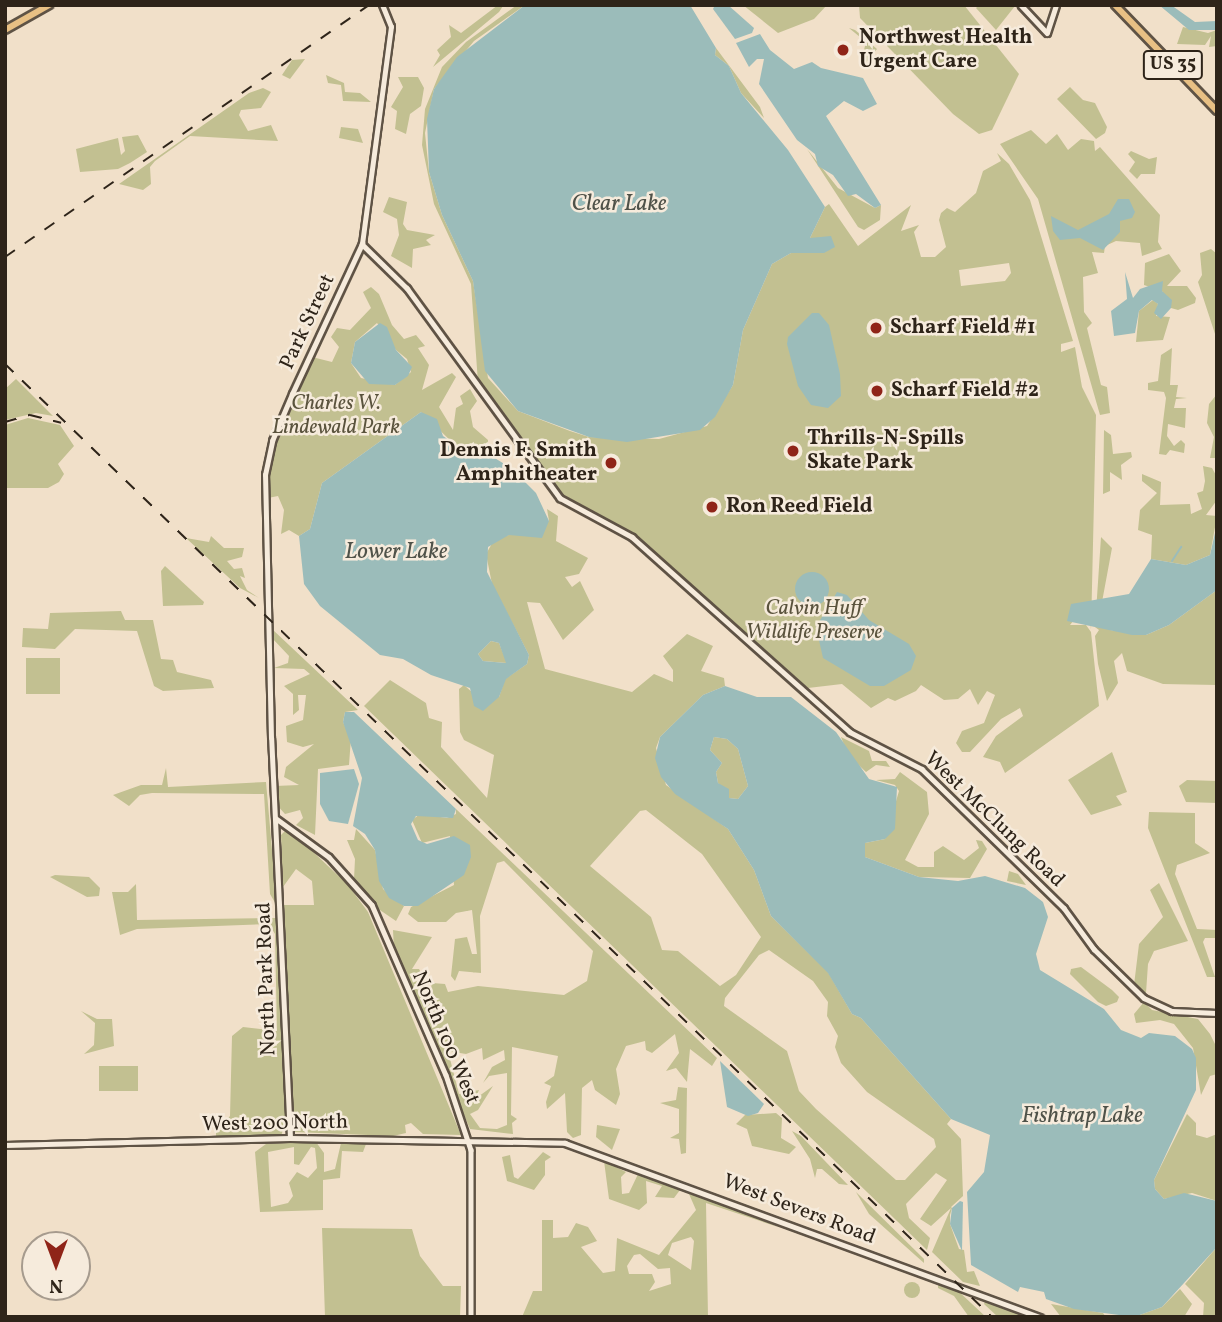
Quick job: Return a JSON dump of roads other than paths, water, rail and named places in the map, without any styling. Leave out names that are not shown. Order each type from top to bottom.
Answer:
[{"type":"main road","points":[[5,30],[49,5]]},
{"type":"main road","name":"US 35","points":[[1115,5],[1217,111]]},
{"type":"street","points":[[1021,5],[1047,33],[1056,5]]},
{"type":"street","name":"Park Street","points":[[277,819],[270,694],[267,461],[292,394],[362,244],[391,27],[383,6]]},
{"type":"street","name":"West McClung Road","points":[[362,244],[407,288],[560,498],[632,537],[850,732],[922,769],[1064,908],[1094,949],[1144,998],[1172,1011],[1217,1013]]},
{"type":"street","name":"North 100 West","points":[[277,819],[329,857],[372,905],[469,1138],[471,1317]]},
{"type":"street","name":"North Park Road","points":[[277,819],[290,1138]]},
{"type":"street","name":"West 200 North","points":[[5,1145],[290,1138],[469,1138],[545,1141]]},
{"type":"street","name":"West Severs Road","points":[[545,1141],[603,1154],[1040,1317]]},
{"type":"water","name":"Clear Lake","points":[[525,5],[690,5],[716,48],[715,55],[729,66],[741,93],[788,150],[825,207],[810,238],[831,236],[835,247],[824,253],[791,253],[772,264],[743,330],[733,385],[715,417],[700,430],[627,442],[589,437],[518,411],[485,371],[473,281],[442,215],[429,172],[427,119],[434,89],[457,57]]},
{"type":"water","points":[[715,5],[728,5],[754,28],[752,33],[735,39],[713,9]]},
{"type":"water","points":[[1159,5],[1171,5],[1195,22],[1217,21],[1217,30],[1189,30]]},
{"type":"water","points":[[760,34],[770,50],[794,69],[812,62],[821,68],[863,78],[877,104],[863,111],[844,101],[826,116],[881,205],[875,208],[856,194],[848,196],[833,175],[818,166],[815,154],[797,140],[759,84],[764,59],[757,59],[749,67],[736,43]]},
{"type":"water","points":[[1118,199],[1129,199],[1135,212],[1132,218],[1120,221],[1120,232],[1103,250],[1080,238],[1060,240],[1053,231],[1051,216],[1078,230],[1109,214]]},
{"type":"water","points":[[1125,272],[1133,298],[1140,289],[1163,281],[1162,291],[1172,300],[1171,308],[1161,319],[1154,313],[1158,304],[1152,300],[1139,311],[1135,333],[1114,336],[1111,311],[1127,299]]},
{"type":"water","points":[[812,313],[819,313],[829,325],[840,374],[841,396],[828,408],[811,405],[798,386],[787,344],[788,337]]},
{"type":"water","points":[[380,323],[387,327],[396,350],[412,367],[408,376],[395,385],[369,384],[351,363],[355,342]]},
{"type":"water","name":"Lower Lake","points":[[421,412],[437,419],[443,436],[456,445],[477,447],[511,468],[536,493],[549,521],[542,538],[509,535],[488,547],[487,572],[529,655],[527,664],[506,679],[499,697],[483,711],[474,706],[470,688],[431,675],[403,659],[380,655],[320,606],[304,584],[299,536],[310,529],[322,483]],"holes":[[[491,641],[499,643],[506,663],[483,661],[478,654]]]},
{"type":"water","points":[[1217,524],[1217,590],[1169,625],[1146,635],[1132,635],[1067,621],[1071,604],[1129,594],[1151,559],[1186,565],[1210,555]]},
{"type":"water","points":[[812,572],[824,577],[829,589],[824,601],[812,606],[800,601],[795,589],[800,577]]},
{"type":"water","points":[[837,592],[847,595],[869,620],[909,644],[916,656],[911,670],[884,686],[870,686],[823,658],[816,627]]},
{"type":"water","name":"Fishtrap Lake","points":[[725,686],[757,697],[791,697],[836,732],[869,779],[897,787],[895,829],[885,839],[865,843],[865,857],[919,877],[958,881],[985,876],[1025,888],[1043,902],[1048,917],[1036,954],[1040,970],[1104,1009],[1121,1030],[1141,1038],[1149,1033],[1175,1036],[1192,1049],[1196,1058],[1196,1090],[1154,1180],[1155,1189],[1164,1199],[1184,1193],[1217,1201],[1217,1247],[1162,1307],[1134,1317],[1074,1309],[1046,1299],[1044,1292],[1020,1287],[1018,1292],[971,1265],[967,1192],[984,1172],[990,1135],[951,1119],[861,1018],[852,1014],[828,973],[771,916],[754,870],[728,829],[675,794],[661,777],[655,758],[660,737],[703,695]],"holes":[[[714,737],[727,739],[738,749],[748,786],[738,799],[729,798],[729,789],[718,783],[716,772],[722,763],[710,750]]]},
{"type":"water","points":[[345,712],[354,712],[456,809],[453,818],[416,816],[411,824],[418,840],[427,844],[454,836],[470,845],[471,857],[464,875],[418,906],[404,906],[389,898],[379,881],[375,850],[365,834],[353,826],[362,778],[343,722]]},
{"type":"water","points":[[354,769],[359,784],[348,824],[329,821],[320,804],[320,773]]},
{"type":"water","points":[[720,1061],[764,1104],[758,1113],[748,1116],[727,1107]]},
{"type":"water","points":[[960,1201],[963,1202],[962,1251],[950,1224],[952,1208]]},
{"type":"waterway","points":[[1172,561],[1181,547]]},
{"type":"railway","points":[[5,257],[369,5]]},
{"type":"railway","points":[[5,364],[992,1317]]},
{"type":"railway","points":[[5,422],[30,415],[61,423]]},
{"type":"place","name":"Northwest Health Urgent Care","points":[[843,50]]},
{"type":"place","name":"Scharf Field #1","points":[[876,328]]},
{"type":"place","name":"Scharf Field #2","points":[[877,391]]},
{"type":"place","name":"Thrills-N-Spills Skate Park","points":[[793,451]]},
{"type":"place","name":"Dennis F. Smith Amphitheater","points":[[611,463]]},
{"type":"place","name":"Ron Reed Field","points":[[712,507]]},
{"type":"park label","name":"Charles W. Lindewald Park","points":[[336,416]]},
{"type":"park label","name":"Calvin Huff Wildlife Preserve","points":[[814,621]]}]
